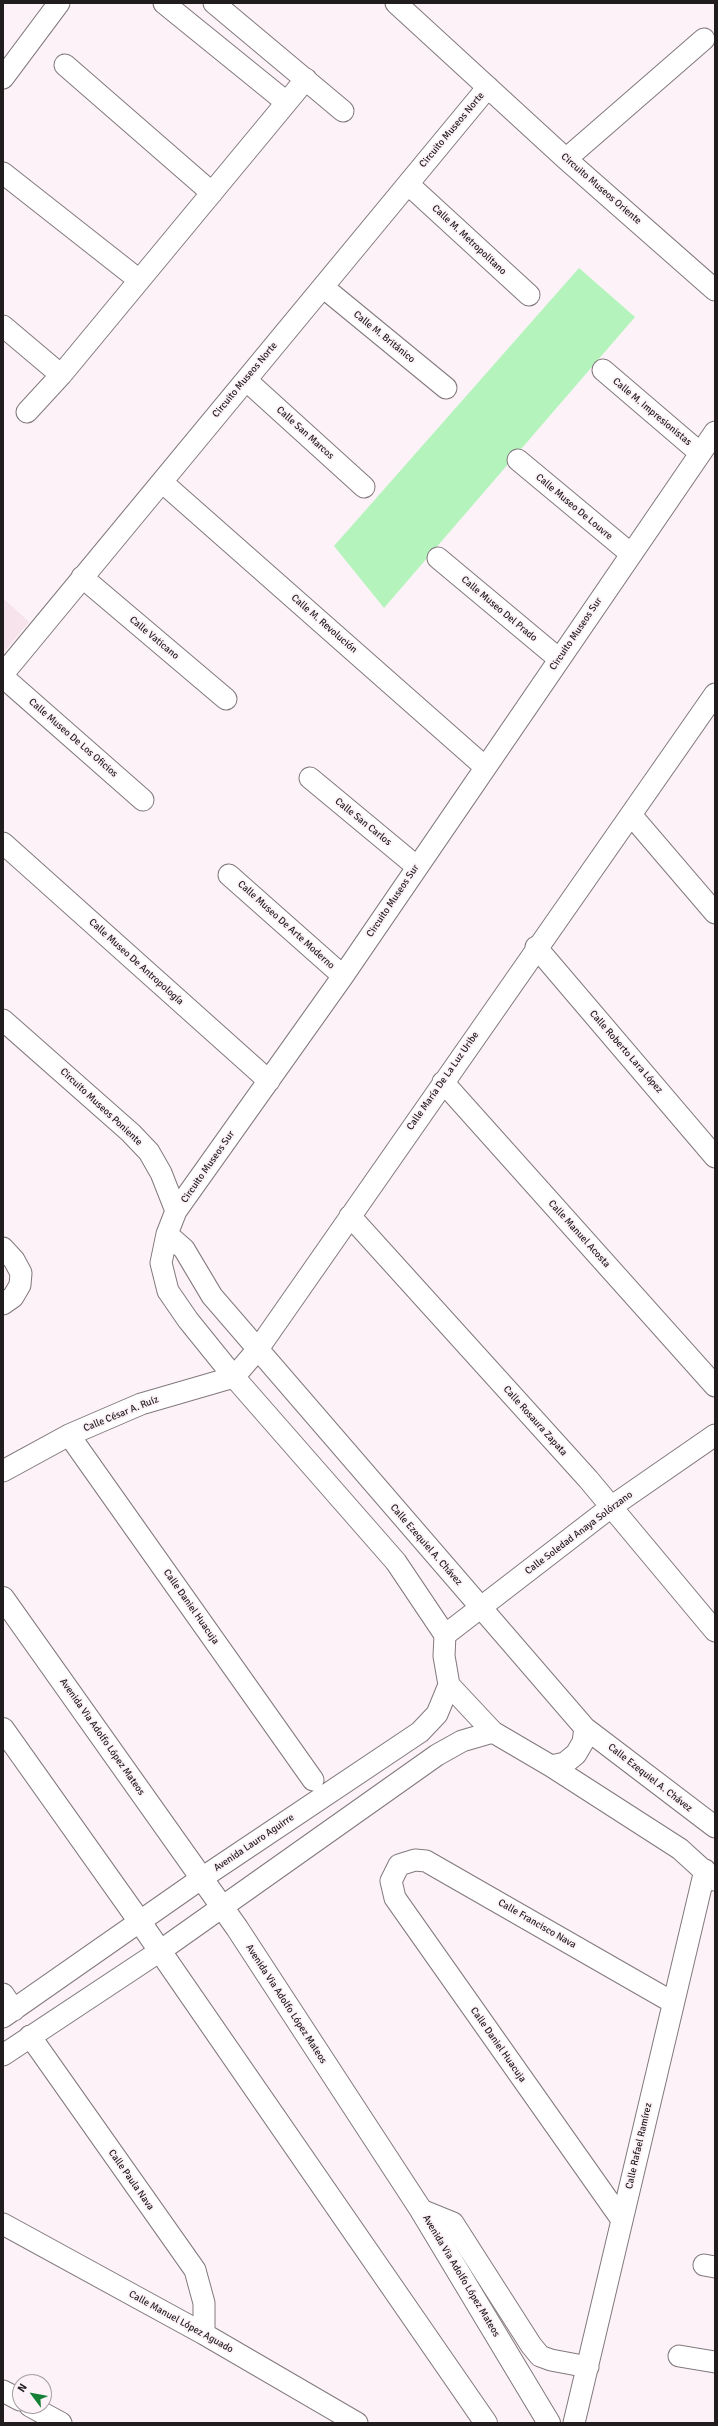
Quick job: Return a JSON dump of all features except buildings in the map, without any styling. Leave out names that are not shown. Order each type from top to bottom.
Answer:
[{"type":"main road","name":"Avenida Via Adolfo López Mateos","points":[[3,1598],[222,1907],[421,2210],[549,2423]]},
{"type":"main road","points":[[3,1729],[160,1950],[486,2423]]},
{"type":"street","points":[[3,78],[59,3]]},
{"type":"street","points":[[164,3],[286,102]]},
{"type":"street","points":[[214,3],[343,111]]},
{"type":"street","name":"Circuito Museos Oriente","points":[[396,3],[566,159],[715,290]]},
{"type":"street","points":[[566,159],[704,39]]},
{"type":"street","points":[[64,65],[212,193]]},
{"type":"street","points":[[27,412],[61,375],[306,79]]},
{"type":"street","name":"Circuito Museos Norte","points":[[3,675],[82,577],[488,87]]},
{"type":"street","points":[[3,172],[139,280]]},
{"type":"street","name":"Calle M. Metropolitano","points":[[408,184],[530,295]]},
{"type":"street","name":"Calle M. Británico","points":[[322,287],[446,388]]},
{"type":"street","points":[[3,326],[61,375]]},
{"type":"street","name":"Calle M. Impresionistas","points":[[603,370],[700,453]]},
{"type":"street","name":"Calle San Marcos","points":[[246,380],[364,487]]},
{"type":"street","name":"Circuito Museos Sur","points":[[234,1377],[188,1320],[168,1291],[161,1263],[167,1234],[176,1211],[342,976],[715,432]]},
{"type":"street","name":"Calle Museo De Louvre","points":[[518,460],[631,554]]},
{"type":"street","name":"Calle M. Revolución","points":[[162,482],[485,767]]},
{"type":"street","name":"Calle Museo Del Prado","points":[[438,558],[559,659]]},
{"type":"street","name":"Calle Vaticano","points":[[82,577],[226,698]]},
{"type":"street","name":"Calle Museo De Los Oficios","points":[[3,675],[144,800]]},
{"type":"street","name":"Calle María De La Luz Uribe","points":[[258,1349],[536,947],[632,816],[715,694]]},
{"type":"street","name":"Calle San Carlos","points":[[310,778],[416,866]]},
{"type":"street","points":[[632,816],[715,913]]},
{"type":"street","name":"Calle Museo De Antropología","points":[[3,843],[269,1081]]},
{"type":"street","name":"Calle Museo De Arte Moderno","points":[[229,875],[342,976]]},
{"type":"street","name":"Calle Roberto Lara López","points":[[536,947],[715,1156]]},
{"type":"street","name":"Circuito Museos Poniente","points":[[3,1020],[131,1133],[149,1152],[161,1173],[176,1211]]},
{"type":"street","name":"Calle Manuel Acosta","points":[[443,1082],[715,1386]]},
{"type":"street","name":"Calle Rosaura Zapata","points":[[350,1216],[611,1508],[715,1631]]},
{"type":"street","name":"Calle Ezequiel A. Chávez","points":[[167,1234],[184,1249],[212,1296],[585,1728],[715,1828]]},
{"type":"street","points":[[3,1248],[14,1260],[21,1273],[20,1284],[13,1297],[3,1304]]},
{"type":"street","points":[[258,1349],[234,1377],[396,1562],[445,1635],[444,1656],[449,1685],[493,1732],[551,1766],[680,1850],[710,1876]]},
{"type":"street","name":"Calle César A. Ruíz","points":[[3,1471],[69,1435],[141,1404],[234,1377]]},
{"type":"street","name":"Calle Daniel Huacuja","points":[[69,1435],[313,1780]]},
{"type":"street","name":"Calle Soledad Anaya Solórzano","points":[[445,1635],[611,1508],[715,1435]]},
{"type":"street","name":"Avenida Lauro Aguirre","points":[[7,2007],[140,1922],[202,1878],[420,1732],[438,1714],[449,1685]]},
{"type":"street","points":[[551,1766],[565,1763],[576,1754],[583,1742],[585,1728]]},
{"type":"street","points":[[3,2055],[160,1950],[437,1755],[462,1741],[493,1732]]},
{"type":"street","name":"Calle Francisco Nava","points":[[399,1865],[415,1860],[426,1861],[672,2002]]},
{"type":"street","name":"Calle Daniel Huacuja","points":[[399,1865],[391,1881],[395,1898],[622,2220]]},
{"type":"street","name":"Calle Rafael Ramírez","points":[[574,2423],[672,2002],[710,1876]]},
{"type":"street","name":"Calle Paula Nava","points":[[30,2036],[195,2270],[204,2303],[204,2334]]},
{"type":"street","points":[[421,2210],[452,2223],[531,2345],[540,2356],[551,2360],[588,2367]]},
{"type":"street","name":"Calle Manuel López Aguado","points":[[3,2224],[204,2334],[357,2423]]},
{"type":"street","points":[[679,2356],[715,2362]]},
{"type":"street","points":[[3,2391],[12,2396]]},
{"type":"street","points":[[45,2414],[61,2423]]},
{"type":"shaded area","points":[[3,598],[29,622],[3,653]]},
{"type":"green space","points":[[579,268],[635,317],[384,608],[334,546]]}]
